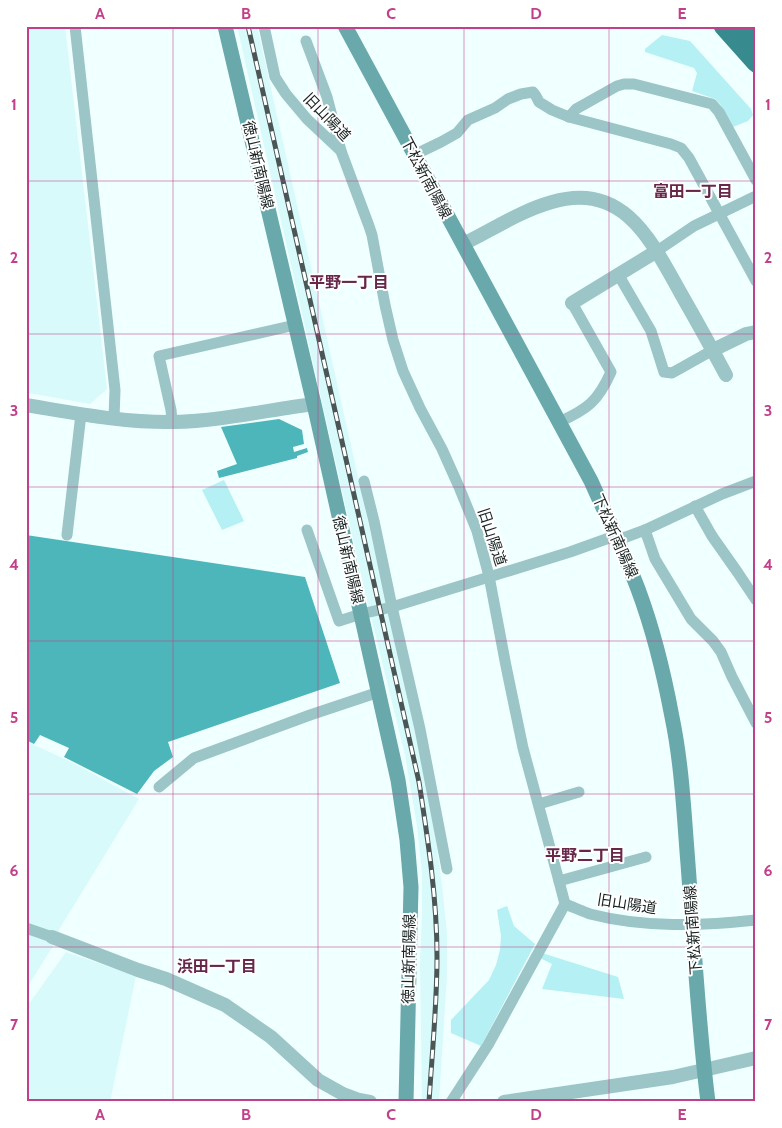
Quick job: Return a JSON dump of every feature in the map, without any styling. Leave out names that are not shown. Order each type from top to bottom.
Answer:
[{"type":"highway","points":[[723,26],[756,63]]},
{"type":"highway","points":[[742,26],[756,42]]},
{"type":"main road","name":"徳山新南陽線","points":[[225,26],[314,404],[398,780],[408,840],[410,887],[406,1102]]},
{"type":"main road","name":"下松新南陽線","points":[[345,26],[591,481],[617,538],[638,591],[664,678],[672,718],[684,803],[708,1102]]},
{"type":"street","points":[[75,26],[115,390],[114,418]]},
{"type":"street","name":"旧山陽道","points":[[264,26],[275,77],[286,94],[307,119],[341,151],[372,235],[385,305],[403,371],[442,449],[477,531],[489,576],[523,748],[565,904],[588,913],[615,919],[667,925],[756,920]]},
{"type":"street","points":[[306,41],[326,97],[341,151]]},
{"type":"street","points":[[569,117],[576,109],[624,84],[634,84],[712,104],[719,112],[756,180]]},
{"type":"street","points":[[414,155],[457,133],[468,120],[495,108],[508,99],[533,92],[539,102],[569,117],[681,148],[690,158],[756,281]]},
{"type":"street","points":[[559,422],[573,416],[592,403],[604,388],[611,372],[572,303],[658,251],[694,226],[756,196]]},
{"type":"street","points":[[463,244],[527,211],[552,202],[572,198],[594,198],[610,204],[626,214],[639,226],[658,251],[726,375]]},
{"type":"street","points":[[618,274],[651,331],[664,372],[672,373],[713,350],[746,334],[756,332]]},
{"type":"street","points":[[172,422],[159,356],[295,326]]},
{"type":"street","points":[[26,405],[114,418],[172,422],[196,421],[314,404]]},
{"type":"street","points":[[67,535],[81,414]]},
{"type":"street","points":[[364,481],[420,729],[447,869]]},
{"type":"street","points":[[307,530],[339,621],[392,607],[570,552],[609,538],[626,538],[722,494],[756,481]]},
{"type":"street","points":[[695,506],[712,536],[756,600]]},
{"type":"street","points":[[645,530],[655,559],[691,619],[721,652],[756,723]]},
{"type":"street","points":[[159,787],[194,758],[310,715],[379,692]]},
{"type":"street","points":[[539,804],[579,792]]},
{"type":"street","points":[[560,880],[646,857]]},
{"type":"street","points":[[451,1102],[488,1046],[565,904]]},
{"type":"street","points":[[26,928],[166,979],[225,1005],[270,1037],[318,1080],[343,1094],[370,1102]]},
{"type":"street","points":[[504,1102],[564,1097],[673,1077],[756,1058]]},
{"type":"shaded area","points":[[26,26],[65,26],[107,389],[90,404],[26,391]]},
{"type":"shaded area","points":[[237,26],[257,26],[430,798],[447,933],[447,975],[439,1102],[422,1102],[420,964],[422,873],[417,826],[405,755],[367,601]]},
{"type":"shaded area","points":[[465,26],[526,26],[508,30],[467,30]]},
{"type":"shaded area","points":[[662,35],[690,41],[751,109],[753,115],[748,121],[733,127],[720,104],[715,99],[692,91],[697,73],[694,68],[645,52],[645,49]]},
{"type":"shaded area","points":[[279,419],[302,430],[304,444],[293,447],[294,452],[307,448],[308,452],[297,456],[297,458],[219,478],[217,471],[237,464],[221,427]]},
{"type":"shaded area","points":[[224,480],[244,521],[222,530],[202,490]]},
{"type":"shaded area","points":[[26,535],[305,577],[340,683],[168,742],[173,757],[154,771],[137,794],[64,757],[69,748],[40,735],[34,744],[26,740]]},
{"type":"shaded area","points":[[26,741],[71,762],[139,799],[60,928],[53,946],[26,989]]},
{"type":"shaded area","points":[[507,906],[514,926],[535,944],[481,1046],[451,1033],[451,1020],[489,980],[500,950],[501,936],[497,910]]},
{"type":"shaded area","points":[[66,952],[136,976],[110,1102],[26,1102],[26,1008]]},
{"type":"shaded area","points":[[542,953],[618,977],[624,999],[542,989],[552,964],[540,958]]},
{"type":"railway","points":[[248,26],[419,782],[426,826],[437,935],[436,993],[429,1102]]},
{"type":"district","name":"富田一丁目","points":[[693,191]]},
{"type":"district","name":"平野一丁目","points":[[349,282]]},
{"type":"district","name":"平野二丁目","points":[[585,855]]},
{"type":"district","name":"浜田一丁目","points":[[217,966]]}]
